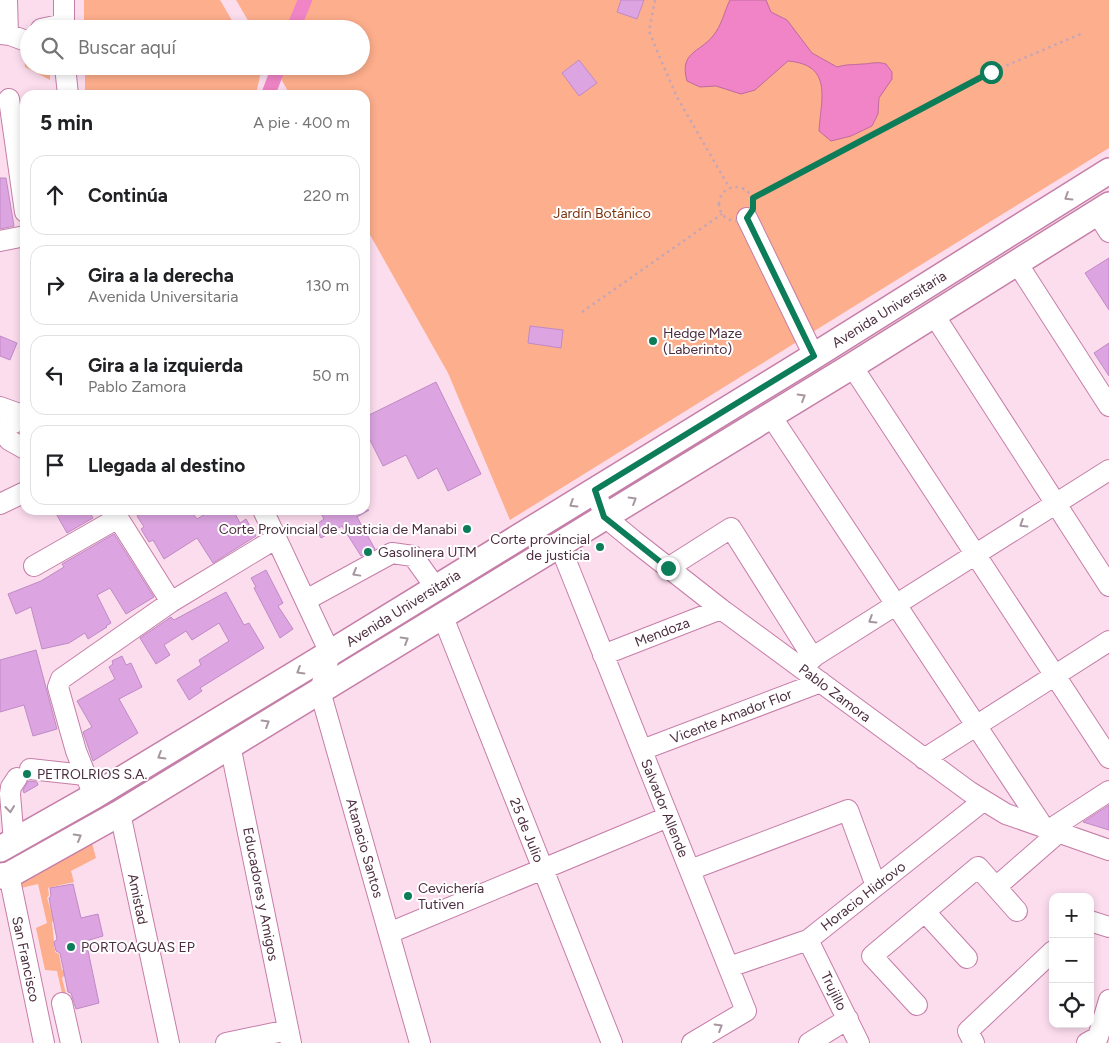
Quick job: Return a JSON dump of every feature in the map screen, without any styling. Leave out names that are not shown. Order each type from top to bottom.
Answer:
[{"type":"main road","name":"Avenida Universitaria","points":[[7,846],[90,786],[330,653],[814,356],[1109,171]]},
{"type":"main road","name":"Avenida Universitaria","points":[[5,875],[120,813],[560,546],[1017,263],[1105,217]]},
{"type":"street","points":[[7,0],[15,36]]},
{"type":"street","points":[[64,0],[64,20]]},
{"type":"street","points":[[66,75],[67,90]]},
{"type":"street","points":[[9,99],[20,177]]},
{"type":"street","points":[[747,218],[814,356]]},
{"type":"street","points":[[0,241],[20,237]]},
{"type":"street","points":[[1017,263],[1109,406]]},
{"type":"street","points":[[934,315],[1109,586]]},
{"type":"street","points":[[852,366],[1109,758]]},
{"type":"street","points":[[0,407],[20,415]]},
{"type":"street","points":[[771,416],[976,726],[1051,831]]},
{"type":"street","points":[[20,420],[1,429],[9,440],[20,446]]},
{"type":"street","points":[[668,568],[730,528],[806,662],[1109,470]]},
{"type":"street","points":[[595,490],[604,517]]},
{"type":"street","points":[[0,504],[20,494]]},
{"type":"street","points":[[34,566],[114,515]]},
{"type":"street","points":[[117,515],[171,602]]},
{"type":"street","points":[[265,515],[330,653],[320,691]]},
{"type":"street","name":"Pablo Zamora","points":[[604,517],[720,609],[806,662],[821,682],[983,801],[1006,814],[1109,850]]},
{"type":"street","points":[[7,846],[11,787],[24,774],[90,786],[58,687],[65,674],[171,602],[275,539]]},
{"type":"street","name":"Salvador Allende","points":[[560,546],[746,1011],[692,1043]]},
{"type":"street","points":[[306,600],[392,553],[413,556],[436,588]]},
{"type":"street","name":"Mendoza","points":[[603,655],[720,609]]},
{"type":"street","name":"25 de Julio","points":[[443,617],[612,1043]]},
{"type":"street","points":[[924,759],[1109,641]]},
{"type":"street","name":"Vicente Amador Flor","points":[[642,750],[821,682]]},
{"type":"street","name":"Atanacio Santos","points":[[320,691],[420,1043]]},
{"type":"street","name":"Educadores y Amigos","points":[[230,745],[289,1037]]},
{"type":"street","points":[[996,887],[1051,831],[1109,790]]},
{"type":"street","name":"Horacio Hidrovo","points":[[729,967],[808,940],[983,801]]},
{"type":"street","points":[[690,870],[848,810],[876,886]]},
{"type":"street","name":"Amistad","points":[[120,813],[169,1043]]},
{"type":"street","points":[[389,933],[668,817]]},
{"type":"street","points":[[917,1005],[872,956],[978,867],[1017,912]]},
{"type":"street","name":"San Francisco","points":[[5,875],[44,1043]]},
{"type":"street","points":[[925,912],[967,958]]},
{"type":"street","points":[[1094,921],[1109,927]]},
{"type":"street","name":"Trujillo","points":[[808,940],[859,1043]]},
{"type":"street","points":[[974,1043],[968,1031],[1049,955]]},
{"type":"street","points":[[1087,1043],[1098,1037],[1109,1000]]},
{"type":"street","points":[[62,1004],[72,1043]]},
{"type":"street","points":[[808,1043],[848,1019]]},
{"type":"street","points":[[226,1043],[289,1037]]},
{"type":"path","points":[[655,0],[650,31],[660,58],[678,99],[729,187]]},
{"type":"path","points":[[753,198],[991,72],[1083,33]]},
{"type":"path","points":[[729,187],[743,188],[753,198],[753,209],[747,218],[734,221],[722,214],[719,199],[729,187]]},
{"type":"path","points":[[582,312],[722,214]]},
{"type":"green space","points":[[84,0],[220,0],[232,20],[84,20]]},
{"type":"green space","name":"Jardín Botánico","points":[[236,0],[1109,0],[1109,148],[510,520],[448,373],[370,235],[370,90],[287,90],[279,75],[370,75],[370,20],[248,20]]},
{"type":"green space","points":[[40,75],[50,75],[50,80]]},
{"type":"green space","points":[[85,75],[260,75],[257,90],[85,90]]},
{"type":"green space","points":[[92,843],[96,858],[71,871],[74,882],[48,888],[49,895],[47,898],[54,920],[52,922],[55,952],[59,954],[62,970],[66,974],[62,978],[66,994],[70,995],[74,1010],[66,1011],[57,971],[45,970],[36,928],[47,923],[38,884],[21,888],[21,884]]},
{"type":"shaded area","points":[[730,0],[766,0],[771,12],[787,20],[812,53],[837,67],[876,63],[886,64],[892,72],[892,79],[879,98],[878,114],[872,126],[851,136],[831,141],[819,131],[821,85],[818,76],[812,69],[802,64],[788,61],[755,90],[741,94],[716,86],[700,87],[687,81],[685,71],[688,58],[708,42],[716,32]]},
{"type":"building","points":[[621,0],[644,0],[637,19],[617,12]]},
{"type":"building","points":[[579,60],[597,83],[579,96],[562,73]]},
{"type":"building","points":[[0,178],[6,178],[14,226],[0,229]]},
{"type":"building","points":[[1109,258],[1109,310],[1085,273]]},
{"type":"building","points":[[530,326],[563,330],[561,348],[528,343]]},
{"type":"building","points":[[0,336],[17,343],[10,360],[0,356]]},
{"type":"building","points":[[1109,343],[1109,376],[1094,353]]},
{"type":"building","points":[[436,382],[481,474],[448,491],[437,468],[418,479],[406,455],[383,466],[370,440],[370,415]]},
{"type":"building","points":[[57,515],[91,515],[93,518],[67,533]]},
{"type":"building","points":[[194,515],[197,519],[204,515],[236,515],[240,523],[246,519],[256,536],[213,563],[197,538],[164,559],[153,540],[149,542],[141,529],[144,527],[137,516]]},
{"type":"building","points":[[322,515],[360,515],[357,517],[375,549],[361,556],[342,526],[321,538],[314,526],[324,519]]},
{"type":"building","points":[[114,534],[154,597],[126,614],[110,588],[97,595],[111,623],[107,627],[88,639],[85,633],[69,643],[42,649],[31,607],[16,614],[8,594],[41,581],[64,567],[62,564]]},
{"type":"building","points":[[266,570],[283,603],[278,606],[293,629],[280,638],[254,588],[256,587],[251,578]]},
{"type":"building","points":[[226,592],[244,625],[249,623],[264,648],[200,688],[202,691],[189,700],[177,680],[201,665],[199,660],[229,641],[219,623],[192,640],[186,631],[164,645],[170,655],[156,664],[140,638],[171,617],[174,620]]},
{"type":"building","points":[[36,650],[57,729],[33,736],[24,705],[0,712],[0,660]]},
{"type":"building","points":[[122,656],[126,665],[131,663],[142,687],[119,699],[138,733],[93,761],[83,732],[92,727],[77,701],[115,679],[109,667],[113,664],[112,661]]},
{"type":"building","points":[[28,781],[37,782],[38,785],[24,793],[23,790]]},
{"type":"building","points":[[1109,805],[1109,830],[1083,822]]},
{"type":"building","name":"PORTOAGUAS EP","points":[[73,884],[81,918],[98,914],[103,936],[86,941],[99,1003],[76,1009],[71,993],[68,992],[60,953],[56,951],[54,942],[57,939],[49,898],[51,896],[50,888]]},
{"type":"waterway","points":[[297,20],[305,0]]},
{"type":"waterway","points":[[270,90],[276,75]]},
{"type":"place","name":"Hedge Maze (Laberinto)","points":[[653,341]]},
{"type":"place","name":"Corte Provincial de Justicia de Manabi","points":[[467,529]]},
{"type":"place","name":"Corte provincial de justicia","points":[[600,547]]},
{"type":"place","name":"Gasolinera UTM","points":[[368,552]]},
{"type":"place","name":"PETROLRIOS S.A.","points":[[27,774]]},
{"type":"place","name":"Cevichería Tutiven","points":[[408,896]]},
{"type":"place","name":"PORTOAGUAS EP","points":[[71,947]]},
{"type":"route","points":[[668,568],[604,517],[595,490],[814,356],[747,218],[753,209],[753,198],[991,72]]}]
